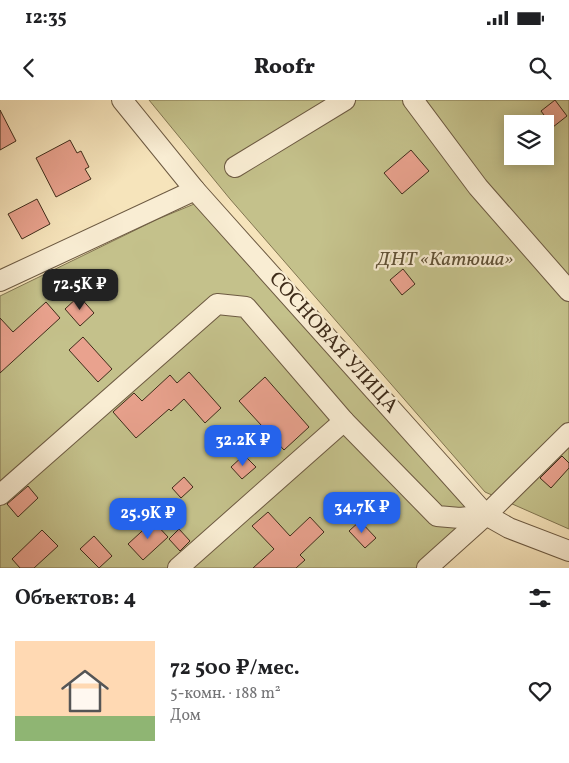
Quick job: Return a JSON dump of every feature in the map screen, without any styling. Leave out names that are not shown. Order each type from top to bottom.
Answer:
[{"type":"street","name":"СОСНОВАЯ УЛИЦА","points":[[122,100],[196,190],[486,515],[509,528],[569,551]]},
{"type":"street","points":[[235,168],[345,100]]},
{"type":"street","points":[[413,100],[478,187],[569,291]]},
{"type":"street","points":[[0,281],[196,190]]},
{"type":"street","points":[[0,495],[217,304],[246,307],[344,421],[437,516],[460,518],[486,515]]},
{"type":"street","points":[[178,568],[344,421]]},
{"type":"street","points":[[427,568],[486,515],[569,433]]},
{"type":"green space","name":"ДНТ «Катюша»","points":[[149,100],[569,100],[569,529],[485,492],[230,199]]},
{"type":"green space","points":[[199,202],[485,527],[443,568],[0,568],[0,296],[158,219]]},
{"type":"building","points":[[555,100],[567,116],[554,126],[554,115],[544,115],[541,111]]},
{"type":"building","points":[[0,110],[16,141],[0,150]]},
{"type":"building","points":[[70,140],[77,153],[81,151],[89,167],[85,169],[91,179],[56,197],[36,158]]},
{"type":"building","points":[[411,150],[429,171],[402,194],[384,173]]},
{"type":"building","points":[[37,199],[50,224],[22,239],[8,214]]},
{"type":"building","points":[[403,269],[415,284],[402,295],[390,280]]},
{"type":"building","points":[[79,296],[94,313],[80,326],[65,309]]},
{"type":"building","points":[[46,302],[60,318],[0,373],[0,318],[13,332]]},
{"type":"building","points":[[83,337],[112,369],[98,382],[69,350]]},
{"type":"building","points":[[189,372],[221,408],[205,423],[184,399],[171,411],[169,409],[136,438],[113,412],[134,393],[142,401],[170,375],[177,383]]},
{"type":"building","points":[[265,377],[309,427],[284,450],[239,401]]},
{"type":"building","points":[[244,455],[256,467],[242,479],[231,467]]},
{"type":"building","points":[[562,456],[569,463],[569,468],[551,488],[540,478]]},
{"type":"building","points":[[184,477],[193,487],[181,498],[172,488]]},
{"type":"building","points":[[28,486],[38,498],[18,517],[7,504]]},
{"type":"building","points":[[268,512],[290,536],[310,517],[324,532],[300,555],[305,560],[296,568],[253,568],[274,549],[252,526]]},
{"type":"building","points":[[153,521],[168,537],[143,560],[128,544]]},
{"type":"building","points":[[360,521],[376,538],[365,548],[349,531]]},
{"type":"building","points":[[179,529],[190,541],[180,551],[169,539]]},
{"type":"building","points":[[42,530],[58,546],[34,568],[20,568],[12,559]]},
{"type":"building","points":[[94,536],[112,556],[99,568],[80,549]]}]
